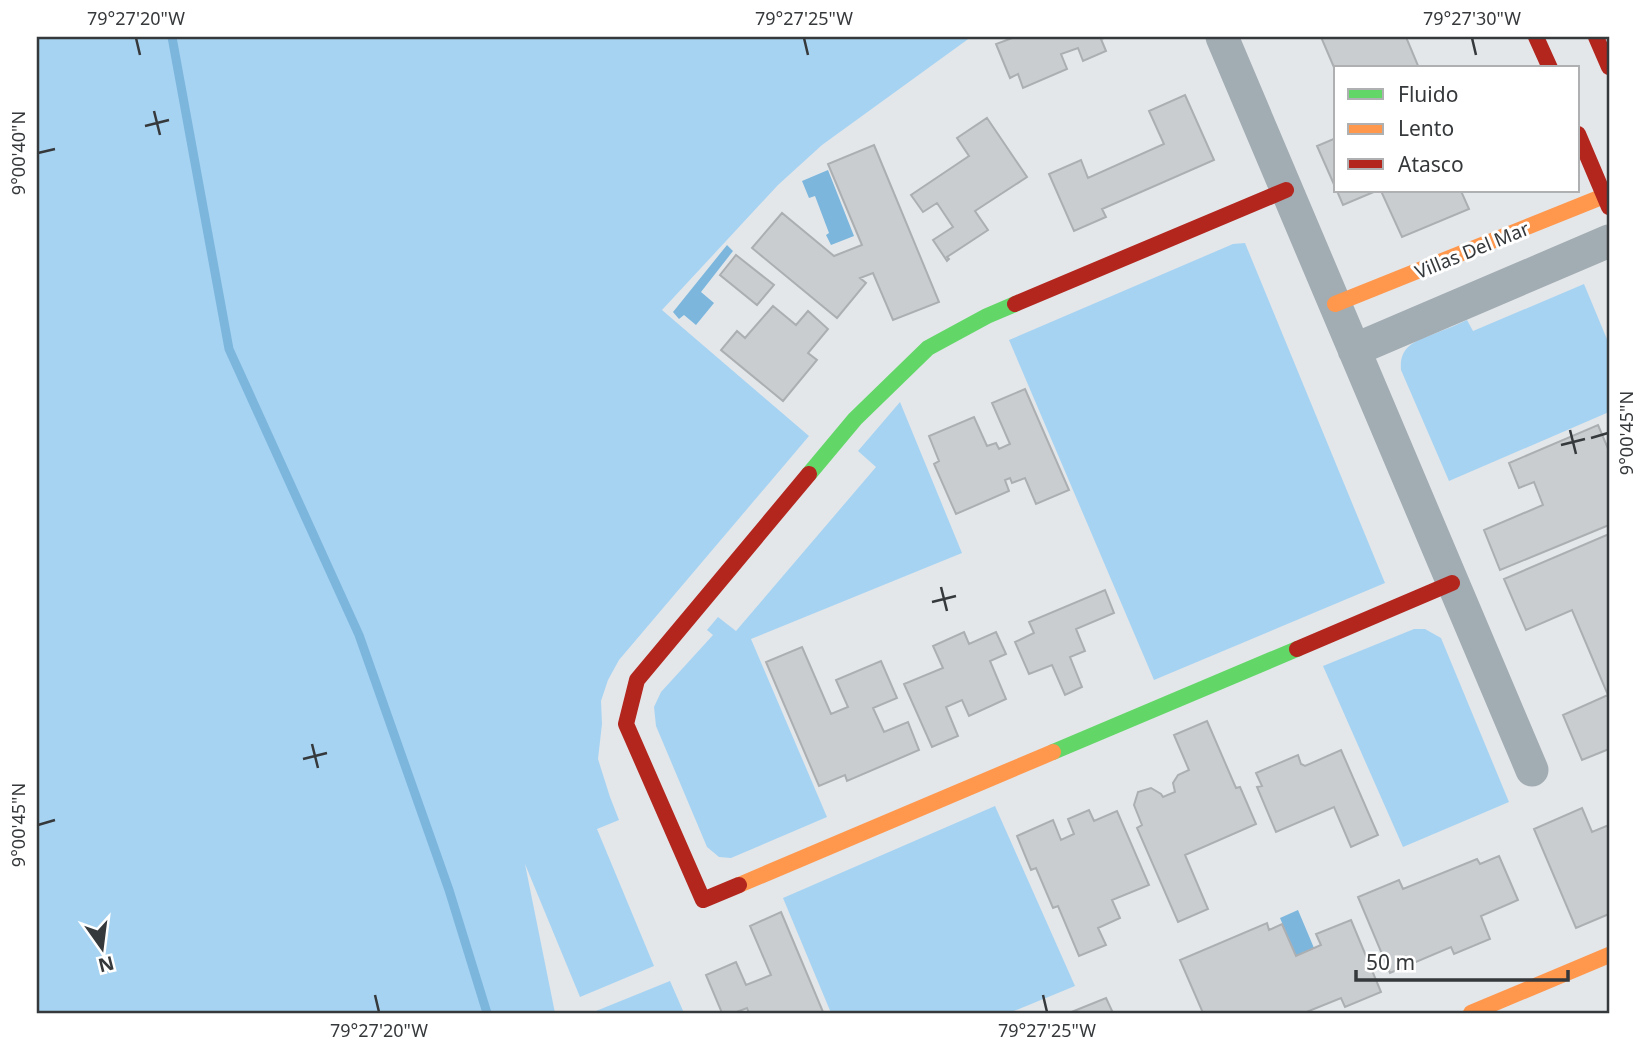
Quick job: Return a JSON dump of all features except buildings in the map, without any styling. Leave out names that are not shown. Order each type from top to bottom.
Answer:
[{"type":"street","points":[[1222,37],[1532,770]]},
{"type":"street","points":[[1536,37],[1549,66]]},
{"type":"street","points":[[1596,37],[1609,67]]},
{"type":"street","points":[[1580,138],[1608,199]]},
{"type":"street","points":[[1286,190],[987,316],[928,348],[855,419],[636,680],[626,724],[703,900],[1452,583]]},
{"type":"street","name":"Villas Del Mar","points":[[1335,304],[1608,199]]},
{"type":"street","points":[[1354,350],[1609,241]]},
{"type":"street","points":[[1471,1013],[1609,956]]},
{"type":"shaded area","points":[[37,37],[971,37],[822,145],[778,185],[662,310],[809,436],[619,660],[601,701],[602,724],[598,759],[619,820],[597,829],[654,966],[580,997],[525,864],[555,1013],[37,1013]]},
{"type":"shaded area","points":[[828,170],[854,236],[831,245],[815,196],[809,198],[802,181]]},
{"type":"shaded area","points":[[1245,243],[1385,583],[1154,680],[1009,340],[1233,244]]},
{"type":"shaded area","points":[[727,245],[733,251],[701,292],[714,303],[696,325],[684,315],[679,319],[673,312]]},
{"type":"shaded area","points":[[1584,284],[1609,344],[1609,412],[1449,481],[1401,370],[1406,349],[1422,339],[1467,320],[1473,331]]},
{"type":"shaded area","points":[[900,402],[962,553],[751,639],[827,817],[731,858],[719,857],[707,847],[656,726],[654,707],[661,692],[713,635],[707,630],[718,617],[736,631],[876,467],[858,451]]},
{"type":"shaded area","points":[[1414,629],[1425,629],[1441,638],[1509,802],[1403,847],[1323,666]]},
{"type":"shaded area","points":[[995,806],[1075,986],[1009,1013],[831,1013],[783,898]]},
{"type":"shaded area","points":[[1298,910],[1314,948],[1296,956],[1280,918]]},
{"type":"shaded area","points":[[670,981],[684,1013],[591,1013]]},
{"type":"waterway","points":[[172,37],[229,349],[359,635],[449,890],[487,1013]]},
{"type":"traffic: fast","points":[[809,474],[855,419],[928,348],[1015,304]]},
{"type":"traffic: fast","points":[[1053,752],[1297,649]]},
{"type":"traffic: slow","points":[[1335,304],[1609,194]]},
{"type":"traffic: slow","points":[[739,885],[1053,752]]},
{"type":"traffic: slow","points":[[1471,1013],[1609,955]]},
{"type":"traffic: jam","points":[[1536,37],[1549,66]]},
{"type":"traffic: jam","points":[[1596,37],[1609,67]]},
{"type":"traffic: jam","points":[[1580,139],[1609,207]]},
{"type":"traffic: jam","points":[[1015,304],[1286,190]]},
{"type":"traffic: jam","points":[[739,885],[703,900],[626,724],[637,680],[809,474]]},
{"type":"traffic: jam","points":[[1297,649],[1452,583]]}]
